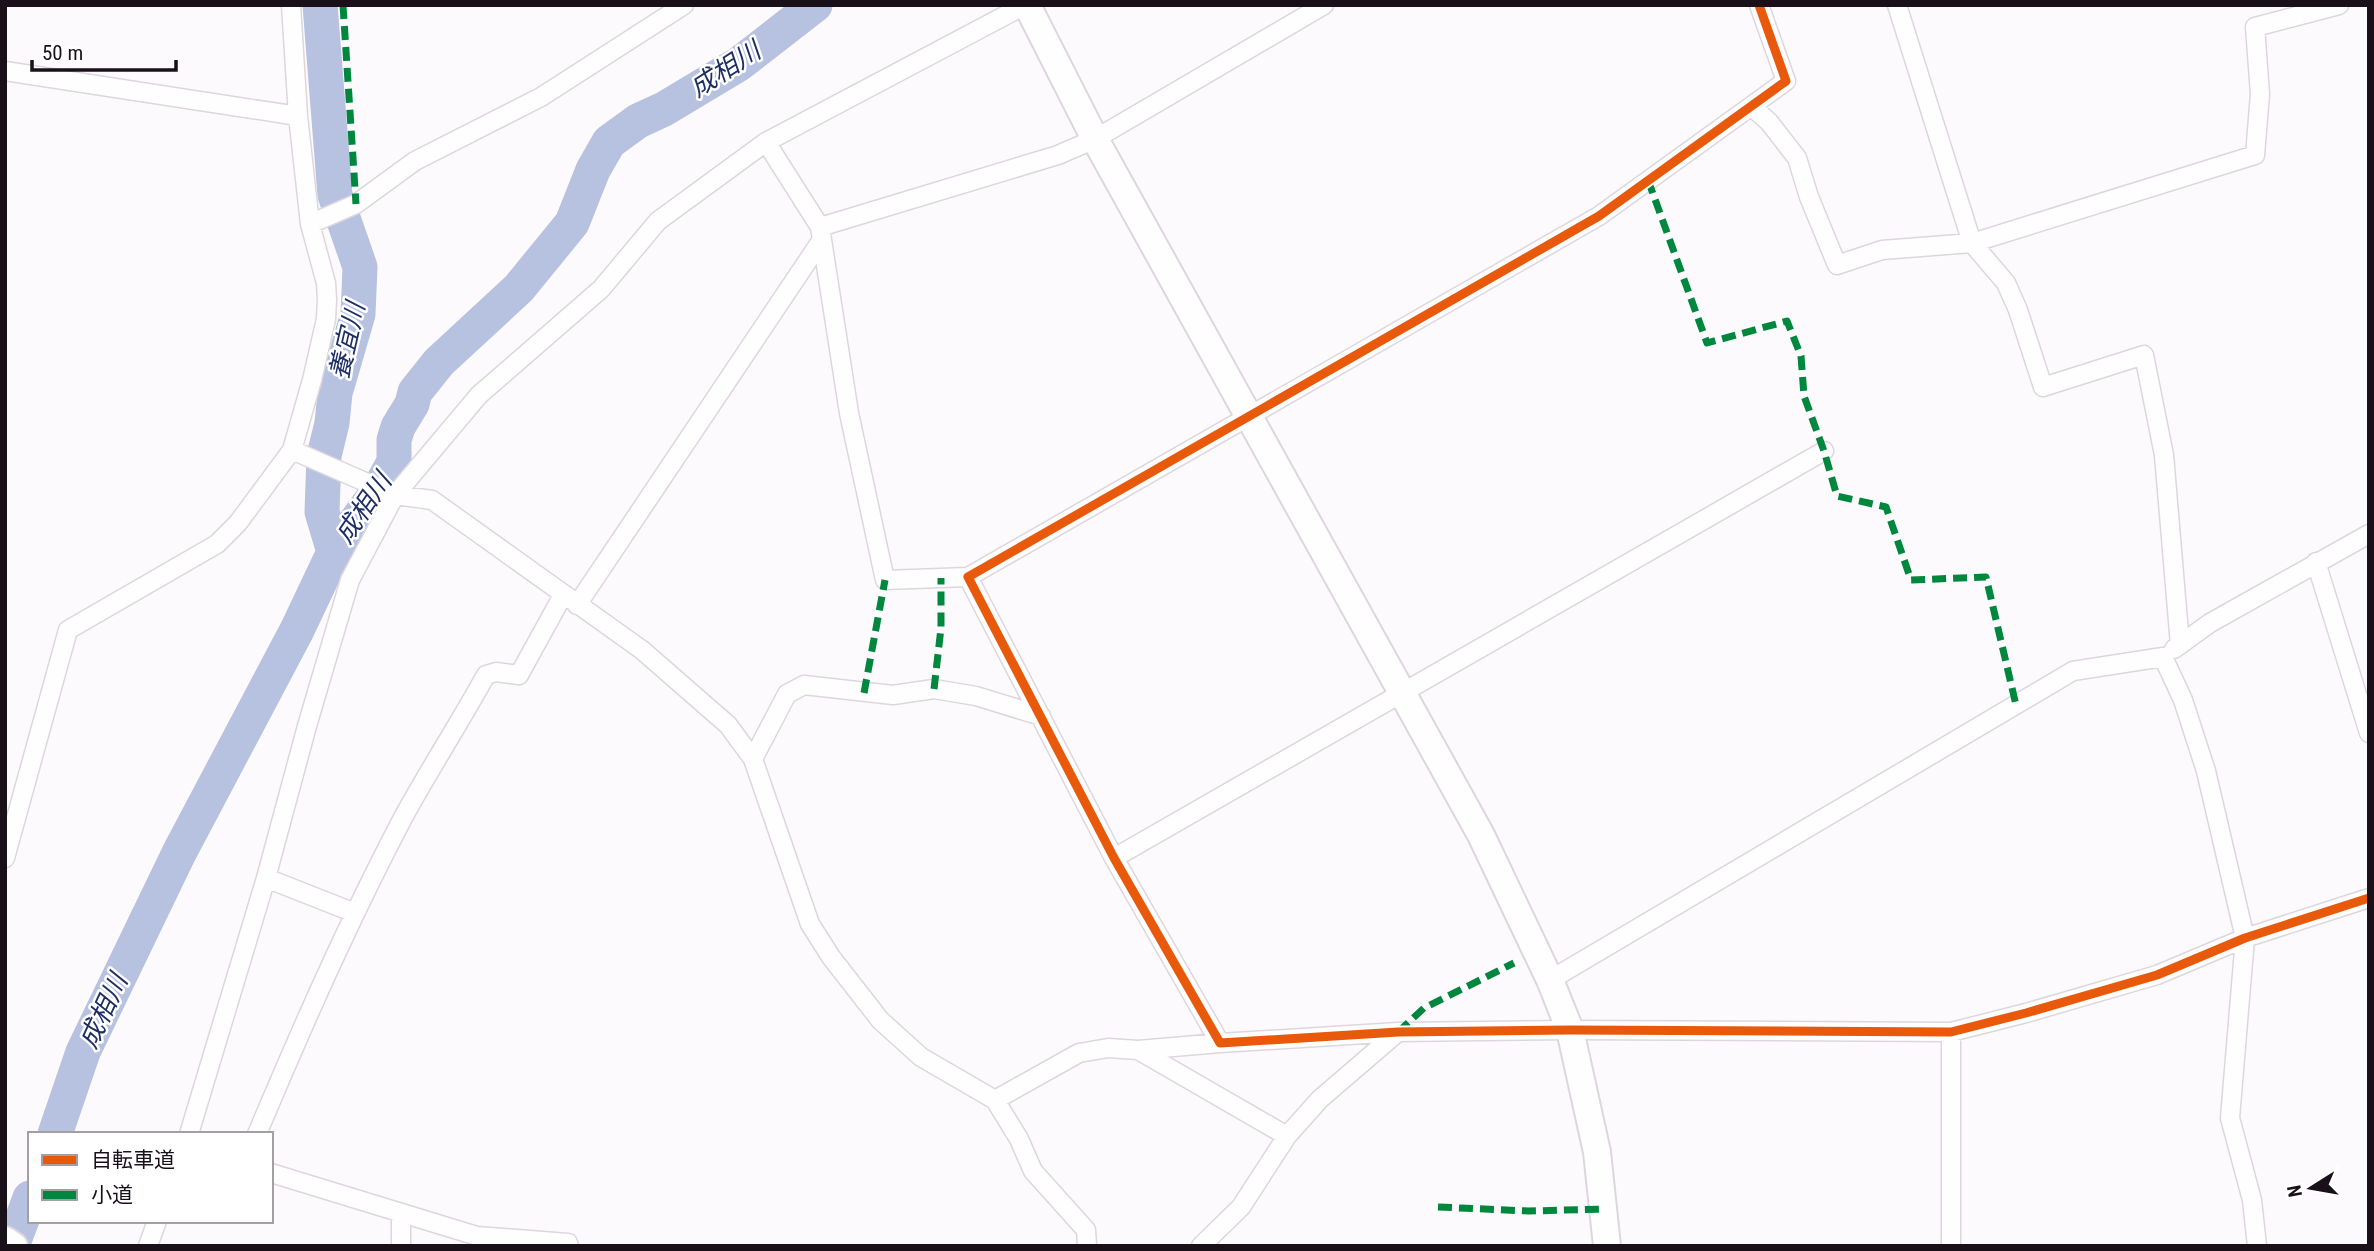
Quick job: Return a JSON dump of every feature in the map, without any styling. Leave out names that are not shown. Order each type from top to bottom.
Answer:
[{"type":"street","points":[[5,858],[68,630],[217,544],[238,523],[292,450],[312,380],[327,309],[326,283],[310,224],[298,116],[291,5]]},
{"type":"street","points":[[310,224],[356,204],[415,161],[541,97],[684,5]]},
{"type":"street","points":[[190,1132],[266,878],[350,580],[395,495],[479,395],[601,289],[658,222],[766,142],[1026,5],[1095,139],[1481,835],[1550,980],[1570,1030],[1597,1152],[1607,1246]]},
{"type":"street","points":[[258,1132],[300,1031],[355,913],[406,813],[486,675],[496,672],[519,675],[821,234],[1058,155],[1095,139],[1324,5]]},
{"type":"street","points":[[766,142],[821,234],[849,413],[885,580],[968,578],[1599,216],[1786,81],[1759,5]]},
{"type":"street","points":[[1897,5],[1972,243],[2006,283],[2018,310],[2043,387],[2144,355],[2164,455],[2180,645]]},
{"type":"street","points":[[1751,106],[1769,122],[1797,158],[1808,197],[1837,265],[1882,250],[1972,243],[2255,155],[2260,94],[2255,27],[2339,5]]},
{"type":"street","points":[[5,71],[298,116]]},
{"type":"street","points":[[292,450],[395,495],[432,500],[642,650],[728,725],[753,759],[810,924],[831,957],[880,1020],[921,1057],[995,1100],[1019,1139],[1033,1171],[1086,1230],[1087,1246]]},
{"type":"street","points":[[1114,858],[1824,451]]},
{"type":"street","points":[[1550,980],[2073,671],[2163,657],[2210,623],[2369,534]]},
{"type":"street","points":[[2316,562],[2369,733]]},
{"type":"street","points":[[968,578],[1114,858],[1220,1043]]},
{"type":"street","points":[[2163,657],[2183,701],[2207,771],[2245,938],[2230,1118],[2252,1200],[2257,1246]]},
{"type":"street","points":[[753,759],[787,694],[804,685],[893,695],[934,689],[976,696],[1041,716]]},
{"type":"street","points":[[266,878],[355,913]]},
{"type":"street","points":[[995,1100],[1079,1054],[1108,1048],[1138,1049],[1398,1032],[1951,1032],[2157,975],[2245,938],[2369,898]]},
{"type":"street","points":[[1201,1246],[1241,1207],[1287,1136],[1320,1099],[1398,1032]]},
{"type":"street","points":[[1951,1032],[1951,1246]]},
{"type":"street","points":[[1138,1049],[1287,1136]]},
{"type":"street","points":[[273,1174],[477,1236],[568,1243],[569,1246]]},
{"type":"street","points":[[401,1213],[401,1246]]},
{"type":"street","points":[[148,1246],[156,1223]]},
{"type":"street","points":[[5,1240],[15,1246]]},
{"type":"waterway","name":"養宜川","points":[[320,5],[335,195],[360,267],[358,314],[335,393],[332,423],[324,456],[322,512],[334,552]]},
{"type":"waterway","name":"成相川","points":[[56,1132],[83,1052],[179,853],[297,630],[334,552],[378,491],[394,462],[394,440],[415,392],[439,362],[519,288],[572,223],[593,170],[609,142],[638,121],[664,109],[739,64],[815,5]]},
{"type":"waterway","name":"成相川","points":[[12,1246],[28,1203]]},
{"type":"marked path","points":[[343,5],[356,204]]},
{"type":"marked path","points":[[1648,180],[1707,343],[1787,321],[1801,356],[1804,396],[1837,496],[1886,507],[1911,580],[1986,577],[2016,705]]},
{"type":"marked path","points":[[934,689],[941,628],[941,578]]},
{"type":"marked path","points":[[864,693],[885,580]]},
{"type":"marked path","points":[[1398,1032],[1424,1008],[1514,963]]},
{"type":"marked path","points":[[1438,1207],[1529,1211],[1604,1209]]},
{"type":"cycle path","points":[[1759,5],[1786,81],[1599,216],[968,577],[1114,858],[1220,1043],[1398,1032],[1951,1032],[2157,975],[2245,938],[2369,898]]}]
